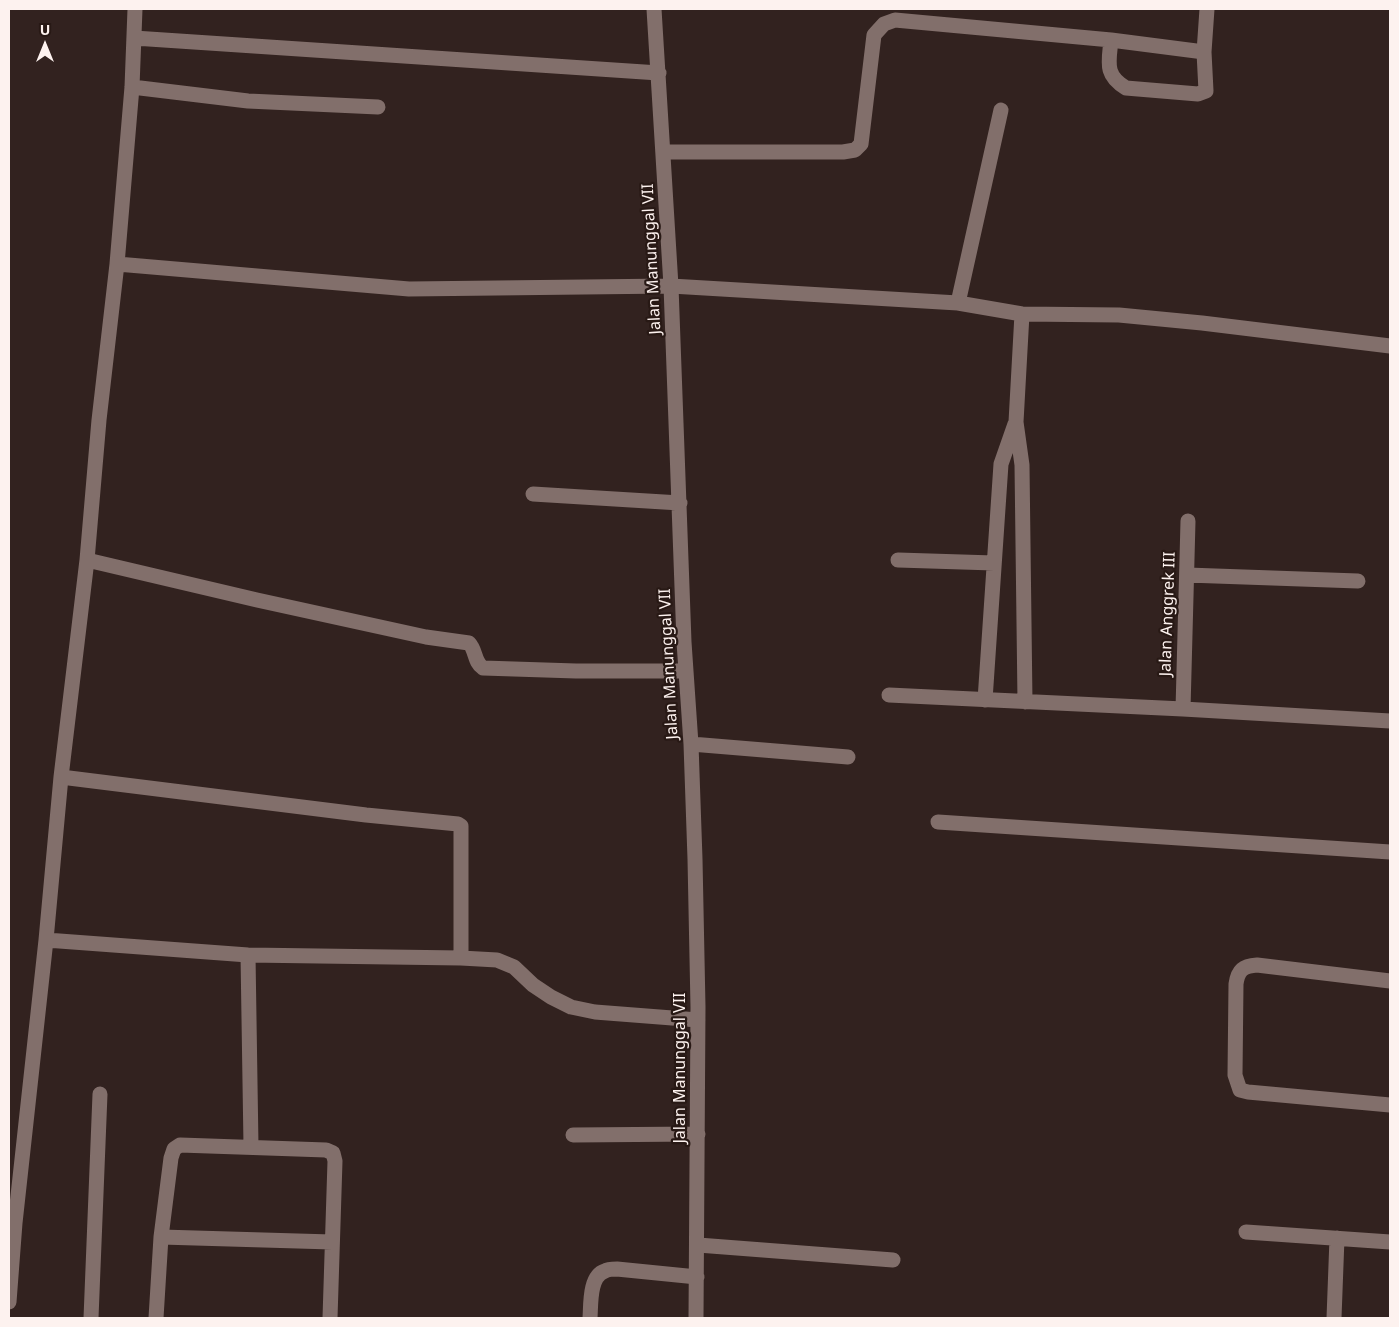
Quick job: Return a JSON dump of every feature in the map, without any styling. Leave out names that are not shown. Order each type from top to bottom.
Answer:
[{"type":"street","points":[[9,1302],[14,1223],[46,940],[60,777],[87,560],[99,420],[117,264],[132,87],[135,9]]},
{"type":"street","name":"Jalan Manunggal VII","points":[[654,9],[672,286],[675,414],[691,744],[698,1020],[698,1245],[696,1318]]},
{"type":"street","points":[[1111,40],[1108,66],[1112,77],[1126,88],[1198,94],[1206,91],[1204,52],[1207,9]]},
{"type":"street","points":[[664,152],[843,152],[856,150],[861,144],[874,35],[884,24],[896,20],[1111,40],[1204,52]]},
{"type":"street","points":[[134,38],[659,73]]},
{"type":"street","points":[[132,87],[248,100],[378,107]]},
{"type":"street","points":[[958,303],[1001,110]]},
{"type":"street","points":[[117,264],[409,289],[672,286],[958,303],[1022,314],[1129,316],[1212,324],[1390,346]]},
{"type":"street","points":[[1022,314],[1016,422],[1022,465],[1025,702]]},
{"type":"street","points":[[985,700],[1001,464],[1016,422]]},
{"type":"street","points":[[532,494],[680,503]]},
{"type":"street","name":"Jalan Anggrek III","points":[[1182,709],[1188,521]]},
{"type":"street","points":[[87,560],[426,638],[469,644],[474,648],[478,664],[483,668],[576,671],[686,671]]},
{"type":"street","points":[[898,560],[994,564]]},
{"type":"street","points":[[1187,575],[1358,581]]},
{"type":"street","points":[[889,695],[1390,721]]},
{"type":"street","points":[[691,744],[848,757]]},
{"type":"street","points":[[60,777],[366,815],[458,824],[461,826],[461,958]]},
{"type":"street","points":[[938,822],[1390,852]]},
{"type":"street","points":[[46,940],[248,955],[497,960],[514,967],[533,985],[551,998],[571,1007],[595,1012],[698,1020]]},
{"type":"street","points":[[248,955],[251,1146]]},
{"type":"street","points":[[1390,981],[1257,965],[1244,967],[1238,973],[1237,979],[1235,1075],[1240,1090],[1248,1092],[1390,1105]]},
{"type":"street","points":[[92,1318],[100,1094]]},
{"type":"street","points":[[572,1135],[698,1134]]},
{"type":"street","points":[[156,1318],[161,1237],[171,1158],[174,1149],[180,1144],[326,1150],[333,1153],[335,1161],[330,1318]]},
{"type":"street","points":[[1246,1232],[1390,1242]]},
{"type":"street","points":[[161,1237],[332,1242]]},
{"type":"street","points":[[1334,1318],[1337,1238]]},
{"type":"street","points":[[698,1245],[893,1260]]},
{"type":"street","points":[[590,1318],[592,1288],[599,1275],[605,1270],[617,1269],[697,1277]]}]
